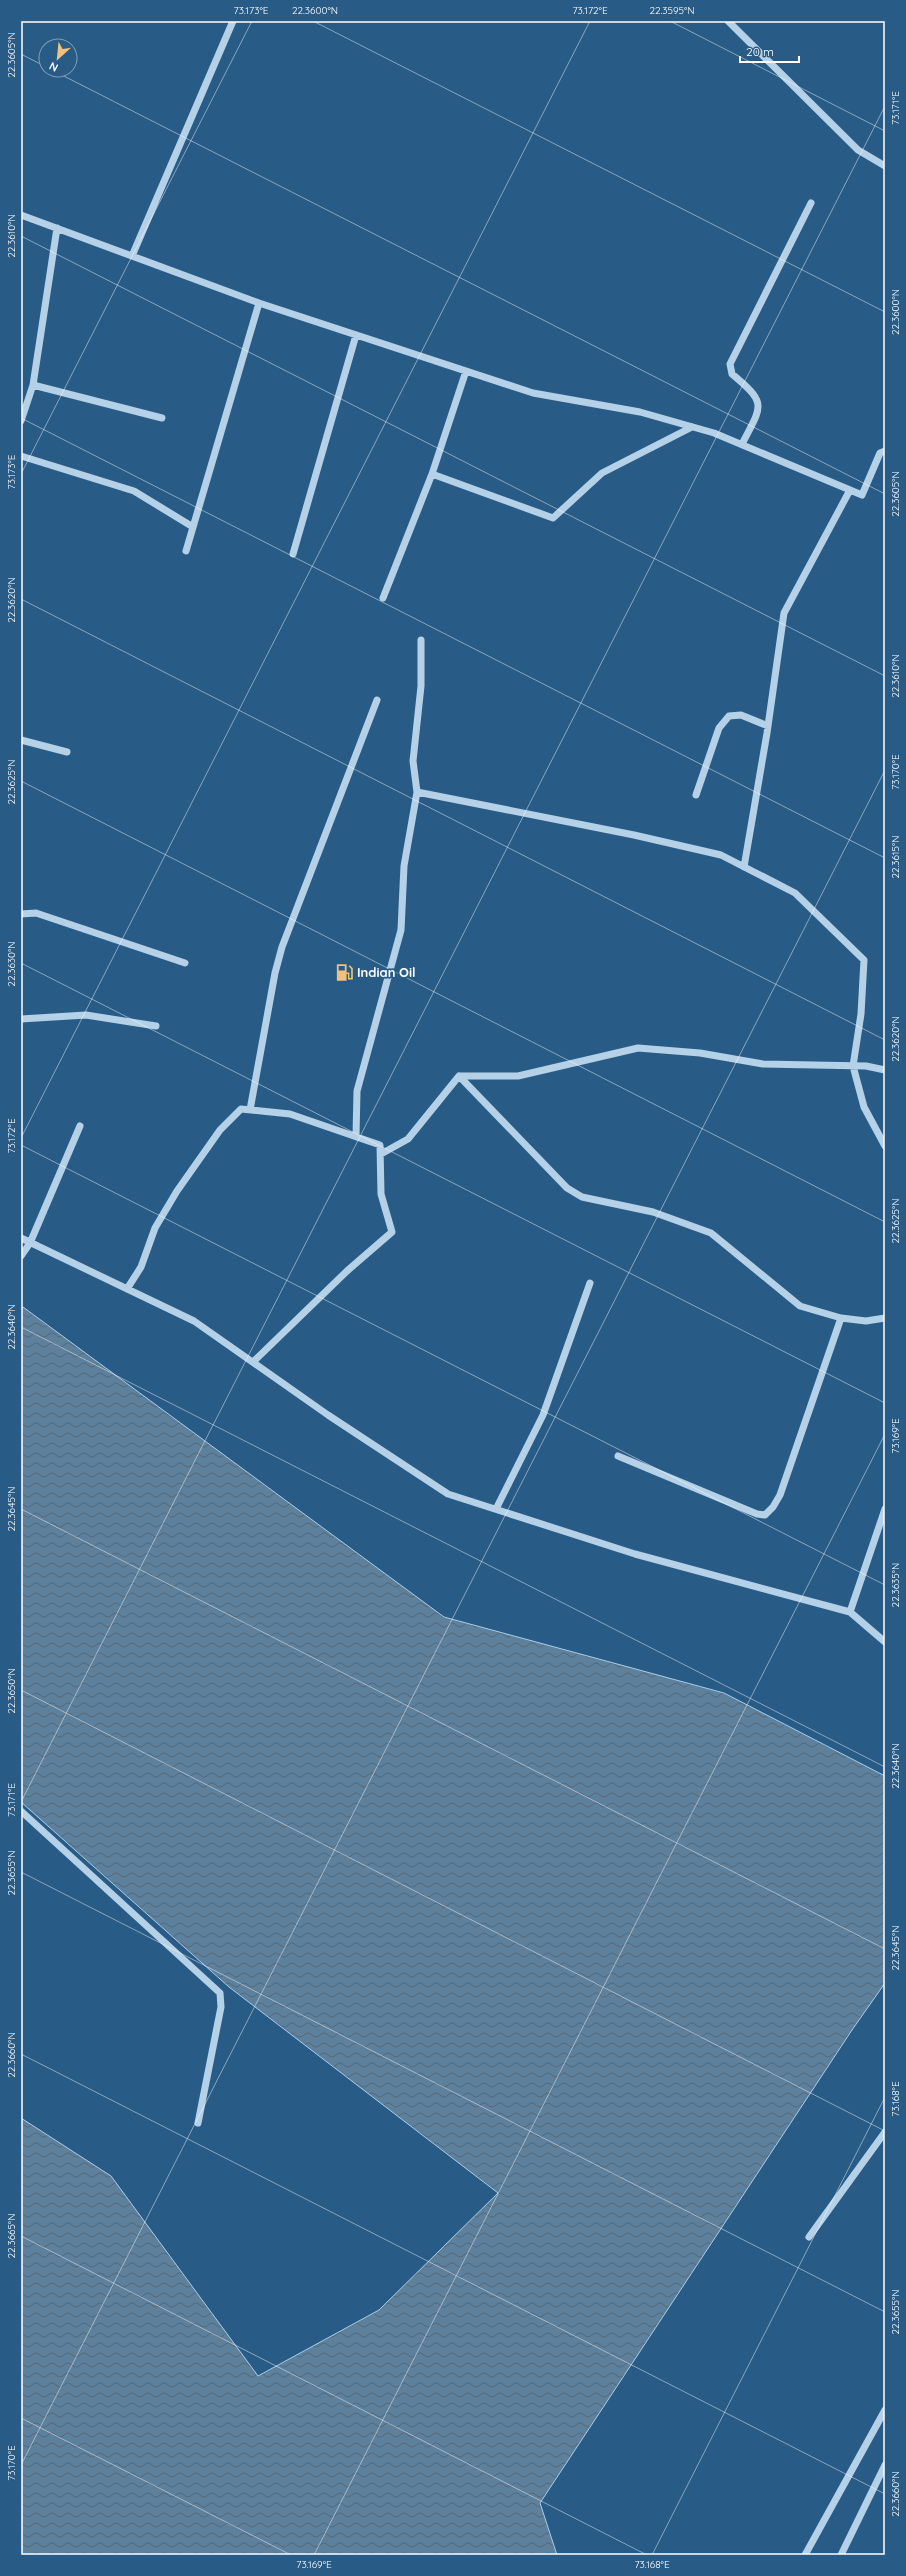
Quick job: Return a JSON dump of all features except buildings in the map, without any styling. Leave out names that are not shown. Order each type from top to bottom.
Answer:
[{"type":"street","points":[[132,256],[233,21]]},
{"type":"street","points":[[728,21],[858,150],[885,166]]},
{"type":"street","points":[[742,444],[758,412],[758,400],[752,391],[732,374],[730,364],[811,203]]},
{"type":"street","points":[[21,215],[259,304],[533,393],[640,412],[692,427],[742,444],[862,495],[880,453],[885,451]]},
{"type":"street","points":[[21,421],[33,385],[57,228]]},
{"type":"street","points":[[186,551],[259,304]]},
{"type":"street","points":[[293,554],[356,335]]},
{"type":"street","points":[[383,598],[432,474],[466,371]]},
{"type":"street","points":[[33,385],[162,418]]},
{"type":"street","points":[[432,474],[554,518],[602,472],[692,427]]},
{"type":"street","points":[[21,456],[134,491],[193,527]]},
{"type":"street","points":[[744,867],[768,726],[784,613],[850,490]]},
{"type":"street","points":[[356,1136],[357,1092],[393,967],[401,930],[404,866],[417,792],[413,761],[421,686],[421,640]]},
{"type":"street","points":[[250,1110],[275,973],[282,947],[378,700]]},
{"type":"street","points":[[696,795],[719,728],[729,716],[741,715],[768,726]]},
{"type":"street","points":[[21,740],[66,752]]},
{"type":"street","points":[[417,792],[634,835],[721,855],[795,893],[864,960],[861,1014],[853,1066],[864,1107],[885,1146]]},
{"type":"street","points":[[21,914],[36,913],[185,962]]},
{"type":"street","points":[[21,1019],[86,1015],[156,1026]]},
{"type":"street","points":[[459,1076],[518,1076],[638,1048],[700,1053],[763,1064],[853,1066],[885,1070]]},
{"type":"street","points":[[381,1154],[408,1139],[459,1076]]},
{"type":"street","points":[[459,1076],[567,1188],[582,1197],[653,1212],[711,1233],[800,1306],[840,1318],[866,1321],[885,1318]]},
{"type":"street","points":[[127,1289],[141,1267],[155,1228],[177,1191],[220,1130],[241,1109],[290,1114],[380,1145],[381,1194],[392,1232],[347,1271],[252,1362]]},
{"type":"street","points":[[21,1256],[30,1243],[80,1126]]},
{"type":"street","points":[[21,1238],[194,1321],[328,1415],[448,1494],[635,1554],[850,1612],[885,1642]]},
{"type":"street","points":[[496,1509],[543,1415],[590,1283]]},
{"type":"street","points":[[618,1456],[757,1514],[765,1515],[773,1508],[780,1495],[840,1318]]},
{"type":"street","points":[[850,1612],[885,1509]]},
{"type":"street","points":[[21,1811],[220,1993],[221,2007],[198,2123]]},
{"type":"street","points":[[809,2237],[885,2132]]},
{"type":"street","points":[[805,2555],[885,2410]]},
{"type":"street","points":[[841,2555],[885,2465]]},
{"type":"water","points":[[23,1307],[444,1617],[724,1693],[885,1776],[885,1983],[852,2030],[540,2503],[557,2555],[21,2555],[21,2118],[111,2176],[258,2376],[379,2310],[498,2193],[229,1987],[21,1802],[21,1310]]},
{"type":"place","name":"Indian Oil","points":[[344,972]]}]
